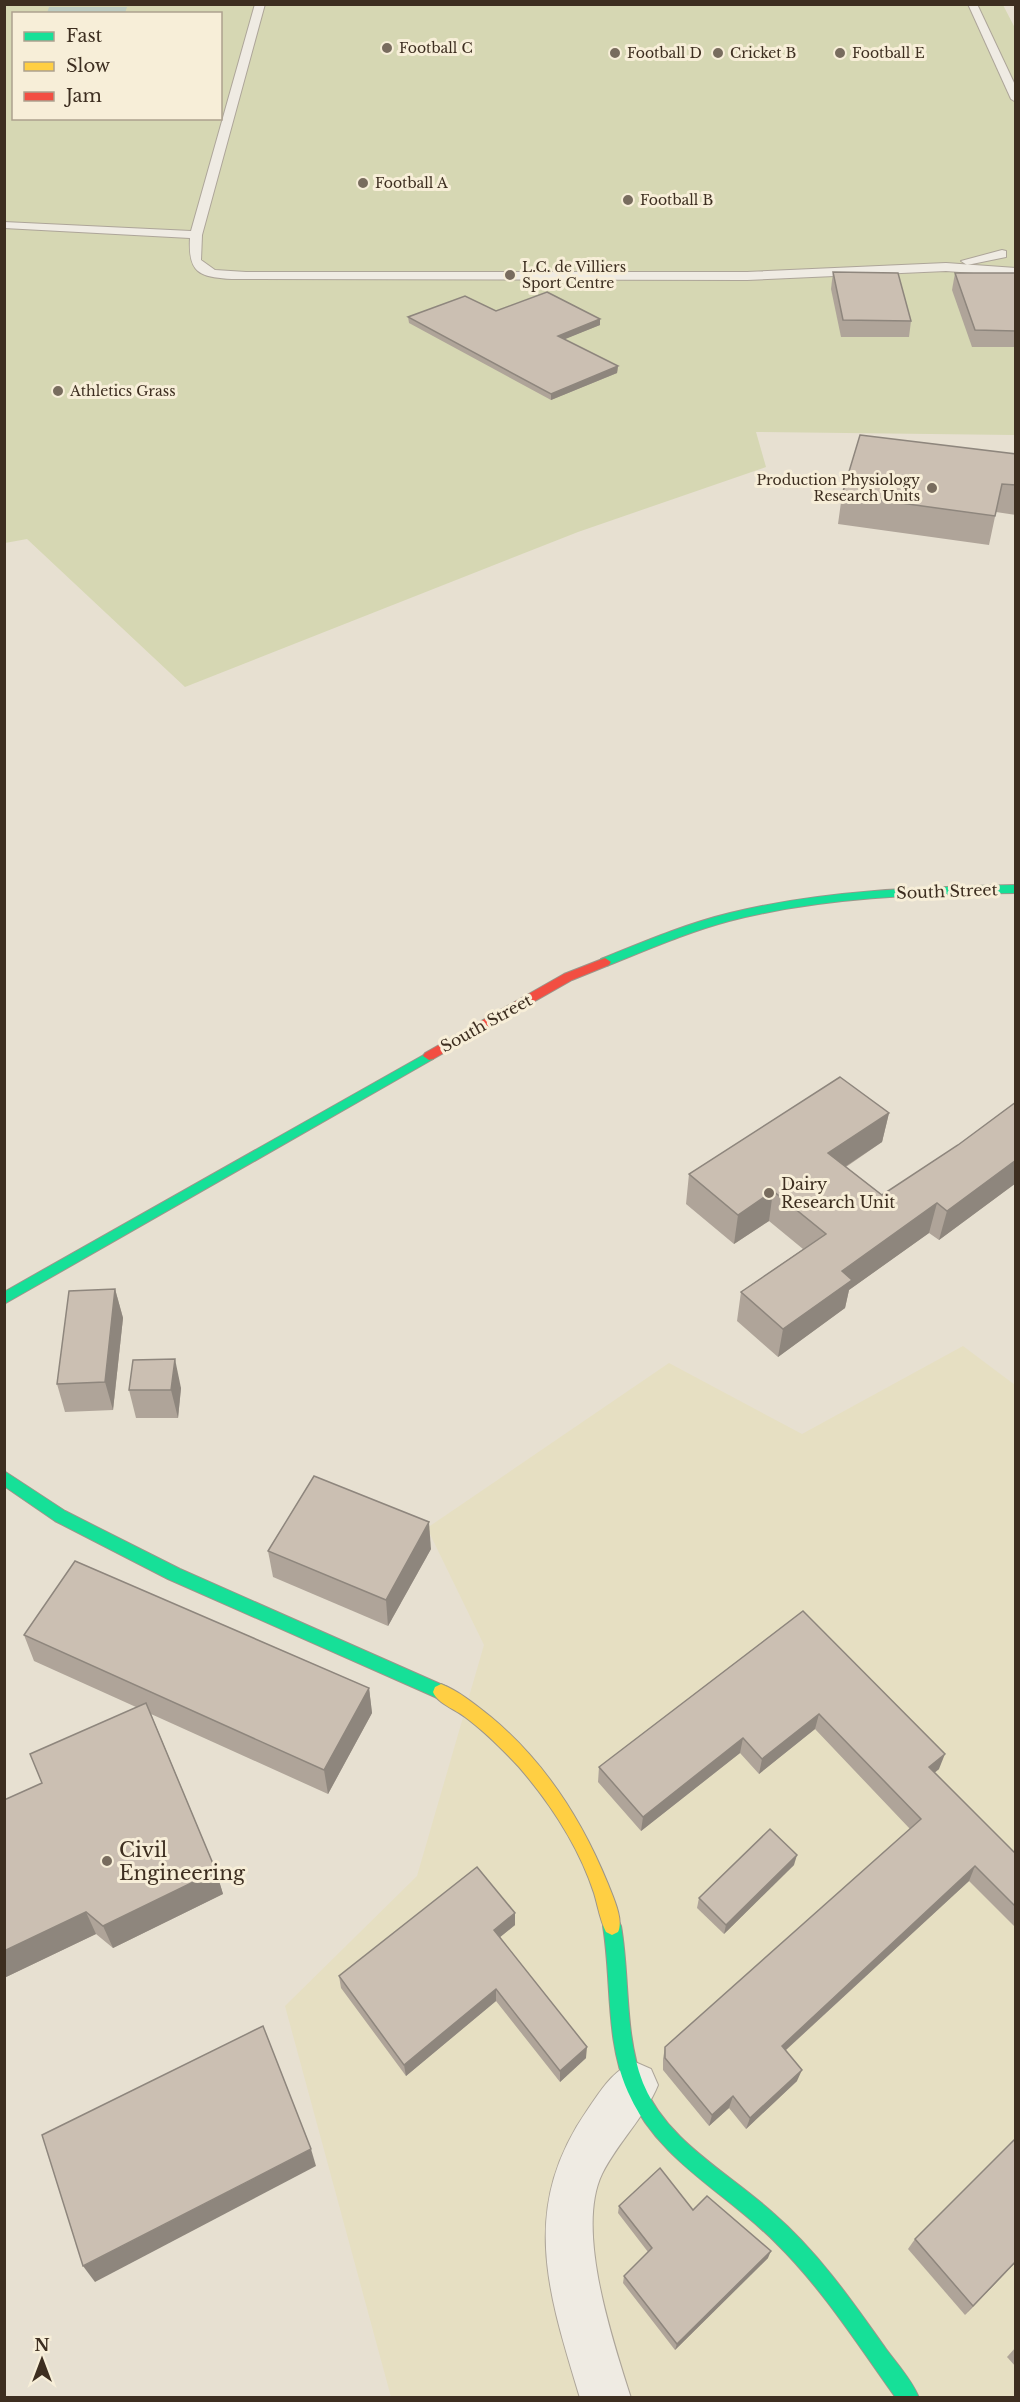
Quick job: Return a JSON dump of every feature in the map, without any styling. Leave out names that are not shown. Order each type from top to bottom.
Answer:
[{"type":"street","name":"South Street","points":[[4,1299],[568,977],[627,952],[732,917],[807,903],[879,894],[1016,889]]},
{"type":"street","points":[[4,1477],[20,1491],[61,1518],[229,1602],[440,1692],[485,1722],[516,1754],[543,1788],[573,1830],[594,1868],[608,1909],[616,1953],[622,2032],[629,2069],[643,2106],[668,2138],[765,2217],[812,2268],[909,2397]]},
{"type":"street","points":[[606,2397],[585,2331],[573,2260],[569,2216],[575,2183],[583,2163],[610,2116],[635,2085]]},
{"type":"lane","points":[[260,4],[196,235],[195,260],[198,265],[220,275],[747,276],[946,267],[1016,272]]},
{"type":"lane","points":[[972,4],[1016,99]]},
{"type":"lane","points":[[4,225],[196,235]]},
{"type":"lane","points":[[946,267],[1002,254],[1014,246]]},
{"type":"lane","points":[[1002,254],[1004,264],[1016,272]]},
{"type":"shaded area","points":[[49,7],[127,7],[125,12],[47,12]]},
{"type":"shaded area","points":[[963,1346],[1015,1385],[1015,2397],[391,2397],[285,2006],[417,1876],[484,1645],[427,1528],[669,1363],[802,1434]]},
{"type":"green space","name":"L.C. de Villiers Sport Centre","points":[[4,5],[1003,5],[1016,30],[1015,435],[756,432],[766,467],[578,532],[185,687],[27,539],[5,543]]},
{"type":"building","points":[[833,272],[898,273],[911,321],[843,320]]},
{"type":"building","points":[[955,273],[1016,273],[1016,331],[975,330]]},
{"type":"building","points":[[547,292],[600,319],[558,336],[618,366],[551,394],[408,317],[465,296],[496,311]]},
{"type":"building","points":[[860,435],[1016,454],[1016,485],[1002,484],[995,516],[842,495]]},
{"type":"building","points":[[840,1077],[889,1113],[828,1153],[882,1195],[958,1145],[1016,1102],[1016,1160],[947,1211],[937,1203],[842,1271],[852,1280],[783,1329],[741,1292],[826,1234],[773,1191],[738,1215],[689,1174]]},
{"type":"building","points":[[115,1289],[105,1382],[57,1384],[69,1291]]},
{"type":"building","points":[[175,1359],[171,1390],[129,1390],[133,1360]]},
{"type":"building","points":[[314,1476],[429,1522],[386,1600],[268,1551]]},
{"type":"building","points":[[75,1561],[369,1688],[324,1770],[24,1635]]},
{"type":"building","points":[[803,1611],[945,1754],[929,1767],[1016,1854],[1016,1907],[975,1866],[782,2046],[802,2070],[750,2118],[733,2096],[712,2115],[665,2058],[665,2047],[921,1819],[819,1714],[762,1759],[743,1738],[643,1817],[599,1767]]},
{"type":"building","name":"Civil Engineering","points":[[146,1703],[216,1871],[103,1926],[86,1912],[4,1951],[4,1800],[42,1783],[30,1754]]},
{"type":"building","points":[[770,1829],[797,1855],[726,1925],[699,1898]]},
{"type":"building","points":[[477,1867],[515,1913],[494,1930],[587,2047],[560,2071],[496,1989],[404,2065],[339,1976]]},
{"type":"building","points":[[263,2026],[311,2149],[83,2266],[42,2135]]},
{"type":"building","points":[[1016,2138],[1016,2261],[973,2306],[915,2239]]},
{"type":"building","points":[[660,2168],[693,2210],[707,2196],[771,2251],[677,2344],[624,2276],[652,2248],[619,2206]]},
{"type":"traffic: fast","points":[[605,962],[714,921],[765,909],[872,894],[1016,889]]},
{"type":"traffic: fast","points":[[4,1299],[429,1056]]},
{"type":"traffic: fast","points":[[4,1477],[60,1516],[174,1574],[441,1692]]},
{"type":"traffic: fast","points":[[612,1926],[625,2048],[635,2087],[647,2111],[662,2132],[681,2151],[784,2236],[818,2274],[909,2398]]},
{"type":"traffic: slow","points":[[441,1692],[471,1711],[499,1735],[549,1792],[571,1824],[589,1858],[612,1926]]},
{"type":"traffic: jam","points":[[429,1056],[568,977],[605,962]]},
{"type":"place","name":"Football C","points":[[387,48]]},
{"type":"place","name":"Football D","points":[[615,53]]},
{"type":"place","name":"Cricket B","points":[[718,53]]},
{"type":"place","name":"Football E","points":[[840,53]]},
{"type":"place","name":"Football A","points":[[363,183]]},
{"type":"place","name":"Football B","points":[[628,200]]},
{"type":"place","name":"L.C. de Villiers Sport Centre","points":[[510,275]]},
{"type":"place","name":"Athletics Grass","points":[[58,391]]},
{"type":"place","name":"Production Physiology Research Units","points":[[932,488]]},
{"type":"place","name":"Dairy Research Unit","points":[[769,1193]]},
{"type":"place","name":"Civil Engineering","points":[[107,1861]]}]
